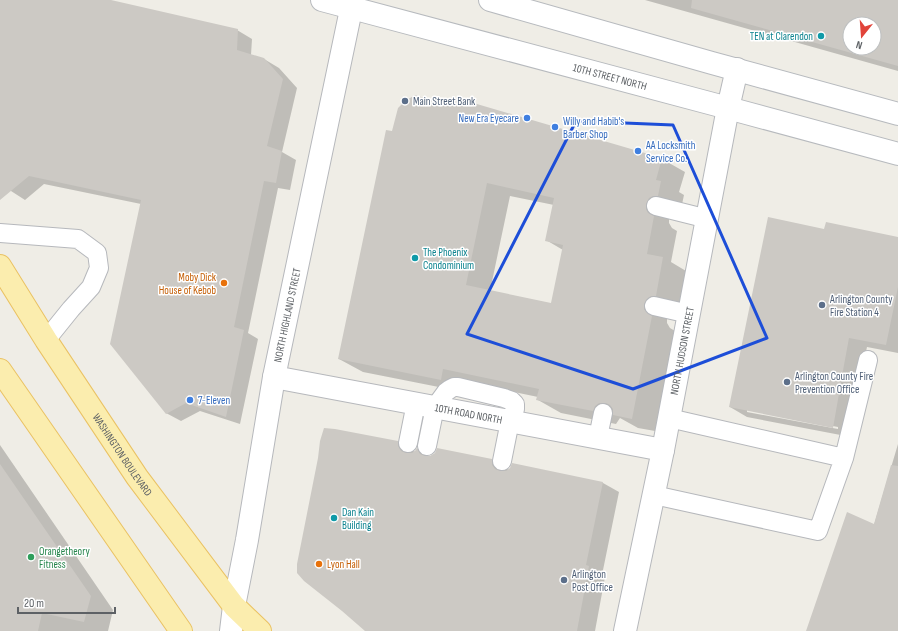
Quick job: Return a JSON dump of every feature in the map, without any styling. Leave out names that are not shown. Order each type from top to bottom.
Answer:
[{"type":"main road","name":"WASHINGTON BOULEVARD","points":[[0,266],[46,340],[138,477],[234,606],[260,631]]},
{"type":"main road","points":[[0,370],[181,631]]},
{"type":"street","name":"10TH STREET NORTH","points":[[322,0],[352,4],[898,154]]},
{"type":"street","points":[[490,0],[898,114]]},
{"type":"street","name":"NORTH HIGHLAND STREET","points":[[231,631],[234,606],[247,540],[274,377],[352,4]]},
{"type":"street","name":"NORTH HUDSON STREET","points":[[625,631],[663,450],[728,108],[737,69]]},
{"type":"street","name":"10TH ROAD NORTH","points":[[274,377],[663,450]]},
{"type":"lane","points":[[656,206],[708,219]]},
{"type":"lane","points":[[0,233],[78,239],[97,253],[99,268],[91,287],[46,340]]},
{"type":"lane","points":[[654,306],[689,314]]},
{"type":"lane","points":[[654,495],[818,532],[844,458],[868,360]]},
{"type":"lane","points":[[408,443],[425,405]]},
{"type":"lane","points":[[425,405],[427,446]]},
{"type":"lane","points":[[603,438],[608,414]]},
{"type":"lane","points":[[669,418],[844,458]]},
{"type":"lane","points":[[502,461],[510,421]]},
{"type":"highlighted area","points":[[576,121],[673,125],[767,338],[633,389],[467,334]]},
{"type":"building","points":[[0,0],[111,0],[238,29],[237,50],[264,58],[283,79],[267,146],[282,151],[276,183],[264,181],[234,327],[244,330],[226,417],[186,403],[166,414],[110,344],[141,200],[29,176],[0,200]]},
{"type":"building","name":"TEN at Clarendon","points":[[692,0],[898,0],[898,66],[862,56],[882,56],[882,16],[842,16],[842,50],[691,8]]},
{"type":"building","name":"The Phoenix Condominium","points":[[415,95],[450,106],[453,97],[662,158],[656,180],[661,181],[658,196],[649,198],[646,204],[646,209],[648,213],[654,216],[647,254],[663,257],[656,296],[651,296],[644,304],[644,309],[652,316],[632,419],[613,415],[613,409],[606,403],[599,403],[595,406],[593,411],[536,400],[539,389],[443,369],[441,380],[338,359],[386,130],[392,131],[398,108],[405,101]],"holes":[[[487,183],[554,198],[545,241],[563,245],[551,303],[466,285]]]},
{"type":"building","name":"Arlington County Fire Station 4","points":[[768,217],[824,229],[826,222],[898,237],[898,287],[886,345],[849,338],[833,428],[729,407]]},
{"type":"building","points":[[324,428],[398,441],[398,446],[401,451],[406,453],[412,453],[417,448],[420,454],[430,456],[435,453],[437,448],[492,459],[492,465],[495,469],[500,471],[506,471],[510,468],[512,463],[603,482],[586,565],[589,566],[577,631],[365,631],[304,581],[297,573],[297,564],[320,441]]},
{"type":"building","points":[[0,464],[91,596],[84,622],[42,613],[38,631],[0,631]]},
{"type":"building","points":[[891,465],[898,466],[898,631],[806,631],[847,512],[874,524]]},
{"type":"place","name":"TEN at Clarendon","points":[[821,36]]},
{"type":"place","name":"Main Street Bank","points":[[405,101]]},
{"type":"place","name":"New Era Eyecare","points":[[527,118]]},
{"type":"place","name":"Willy and Habib's Barber Shop","points":[[555,127]]},
{"type":"place","name":"AA Locksmith Service Co.","points":[[638,151]]},
{"type":"place","name":"The Phoenix Condominium","points":[[415,258]]},
{"type":"place","name":"Moby Dick House of Kebob","points":[[224,283]]},
{"type":"place","name":"Arlington County Fire Station 4","points":[[822,305]]},
{"type":"place","name":"Arlington County Fire Prevention Office","points":[[787,382]]},
{"type":"place","name":"7-Eleven","points":[[190,400]]},
{"type":"place","name":"Dan Kain Building","points":[[334,518]]},
{"type":"place","name":"Orangetheory Fitness","points":[[31,557]]},
{"type":"place","name":"Lyon Hall","points":[[319,564]]},
{"type":"place","name":"Arlington Post Office","points":[[564,580]]}]
